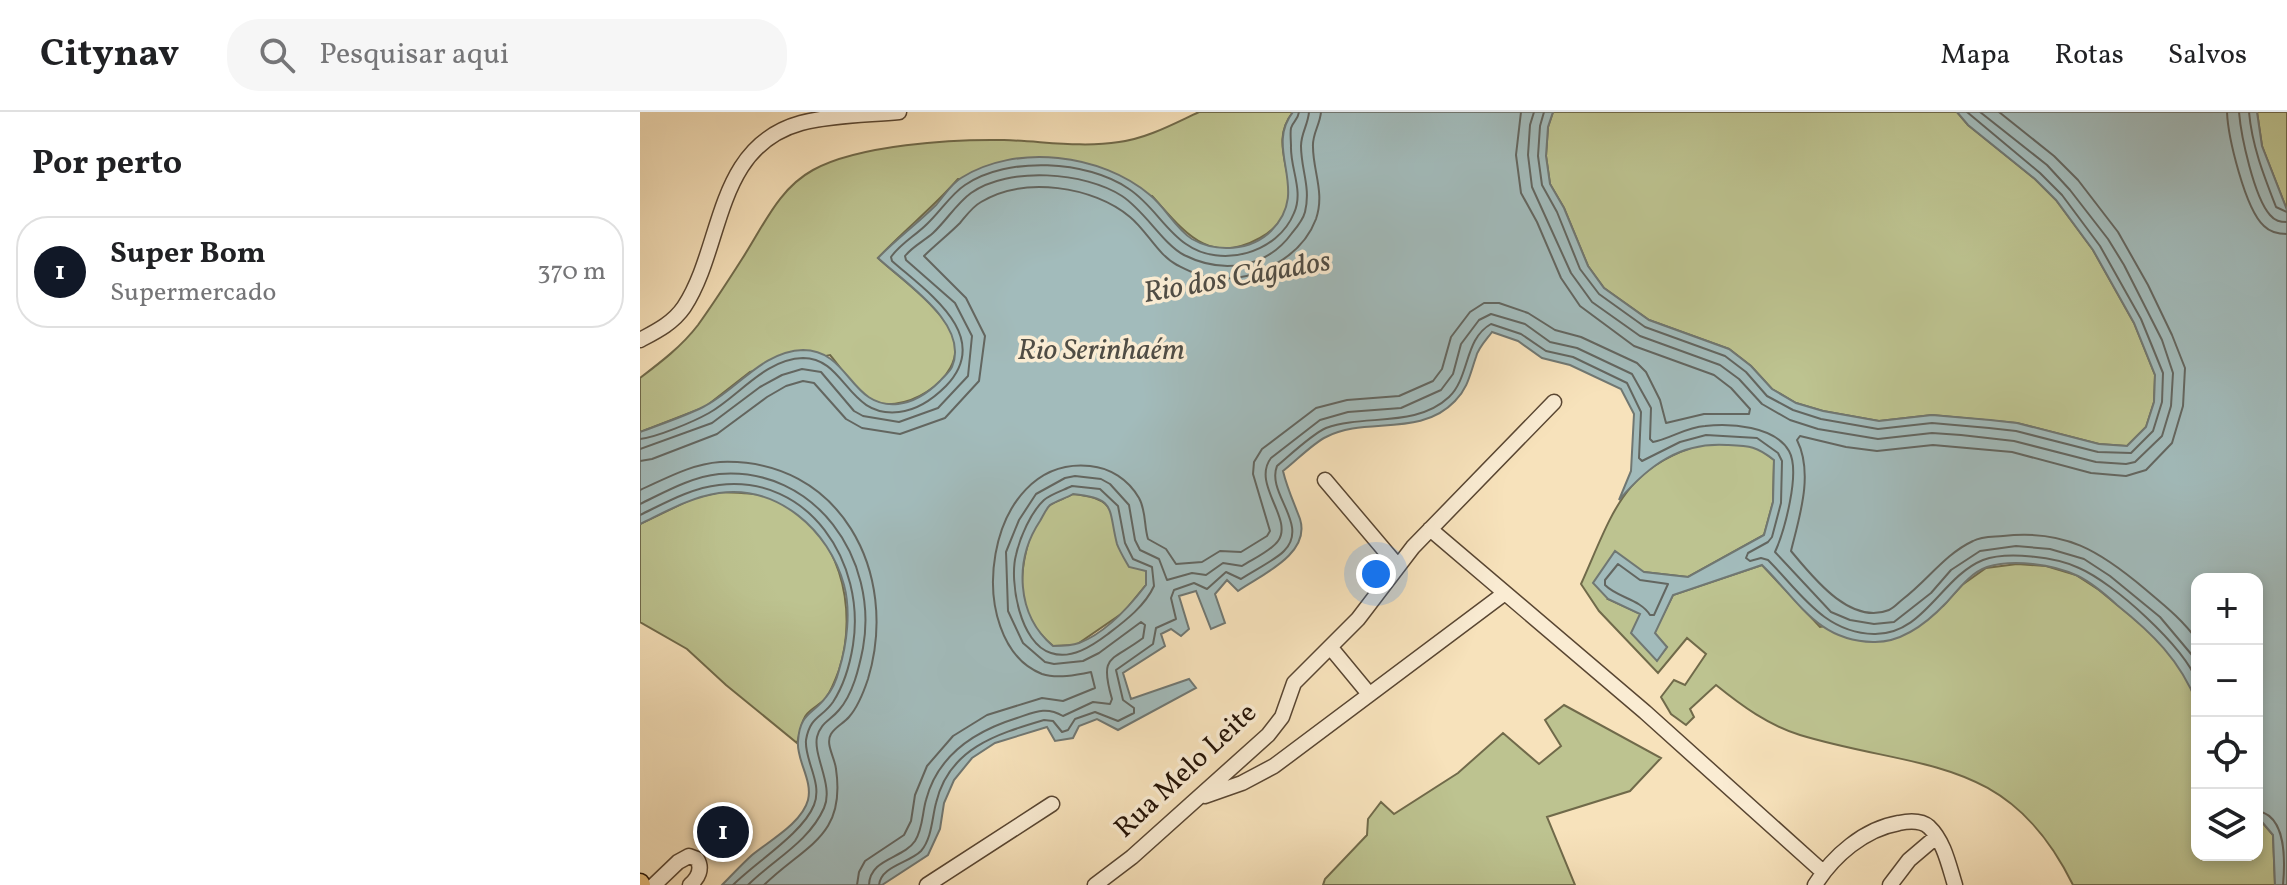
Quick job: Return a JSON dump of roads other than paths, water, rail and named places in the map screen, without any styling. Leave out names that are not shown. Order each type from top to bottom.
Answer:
[{"type":"street","points":[[640,340],[667,325],[683,308],[699,276],[730,189],[745,160],[761,142],[801,123],[899,112]]},
{"type":"street","name":"Rua Melo Leite","points":[[1095,885],[1200,797],[1277,724],[1294,683],[1358,619],[1397,565],[1430,529],[1554,402]]},
{"type":"street","points":[[1325,480],[1397,565]]},
{"type":"street","points":[[1430,529],[1645,712],[1823,872]]},
{"type":"street","points":[[1200,797],[1242,783],[1274,766],[1505,593]]},
{"type":"street","points":[[1331,648],[1369,694]]},
{"type":"street","points":[[927,885],[1052,804]]},
{"type":"street","points":[[1815,885],[1823,872],[1871,831],[1887,825],[1919,822],[1936,837],[1954,883]]},
{"type":"street","points":[[1890,885],[1909,860],[1936,837]]},
{"type":"street","points":[[654,885],[689,856],[697,859],[700,867],[699,874],[690,885]]},
{"type":"water","name":"Rio Serinhaém","points":[[1293,112],[1553,112],[1548,127],[1546,156],[1550,184],[1564,208],[1588,266],[1604,288],[1649,320],[1729,349],[1751,366],[1772,389],[1796,403],[1823,411],[1879,421],[1932,415],[2017,423],[2099,444],[2127,446],[2146,427],[2154,402],[2155,375],[2134,323],[2093,250],[2056,200],[1968,125],[1957,112],[2257,112],[2262,146],[2287,210],[2287,885],[2275,885],[2273,835],[2263,823],[2263,573],[2191,573],[2191,690],[2164,648],[2093,585],[2057,568],[2033,564],[2009,563],[1987,567],[1970,578],[1922,624],[1894,639],[1873,642],[1854,640],[1823,626],[1762,565],[1673,595],[1655,633],[1667,647],[1657,661],[1631,633],[1640,614],[1608,599],[1593,583],[1615,551],[1644,572],[1688,577],[1764,535],[1773,502],[1774,460],[1747,446],[1695,447],[1654,466],[1619,500],[1631,471],[1634,414],[1621,389],[1570,365],[1542,358],[1518,341],[1492,332],[1479,350],[1463,391],[1441,412],[1409,423],[1341,431],[1321,440],[1283,471],[1300,519],[1298,543],[1291,553],[1238,591],[1227,580],[1215,594],[1225,623],[1211,629],[1196,591],[1179,596],[1189,629],[1181,636],[1171,629],[1161,634],[1165,646],[1123,673],[1131,699],[1189,679],[1196,688],[1118,730],[1097,719],[1079,726],[1073,738],[1055,741],[1047,727],[995,743],[972,758],[954,780],[944,803],[940,829],[928,855],[882,885],[722,885],[752,855],[792,824],[805,808],[809,793],[799,755],[799,732],[804,719],[821,703],[837,677],[846,639],[846,595],[837,565],[813,530],[798,515],[761,496],[741,492],[709,495],[640,524],[640,432],[703,407],[762,364],[788,352],[803,350],[831,359],[859,389],[882,403],[904,403],[931,389],[952,367],[955,351],[952,335],[932,306],[878,258],[936,205],[957,181],[983,167],[1032,157],[1084,162],[1130,181],[1150,195],[1192,239],[1212,246],[1233,248],[1263,238],[1282,216],[1288,200],[1283,141],[1285,126]],"holes":[[[1073,494],[1097,499],[1108,507],[1117,544],[1129,567],[1146,571],[1146,585],[1108,626],[1089,639],[1066,646],[1053,646],[1032,619],[1026,603],[1023,586],[1026,553],[1050,505]]]},
{"type":"place","name":"Super Bom","points":[[723,832]]},
{"type":"water label","name":"Rio dos Cágados","points":[[1237,278]]}]
